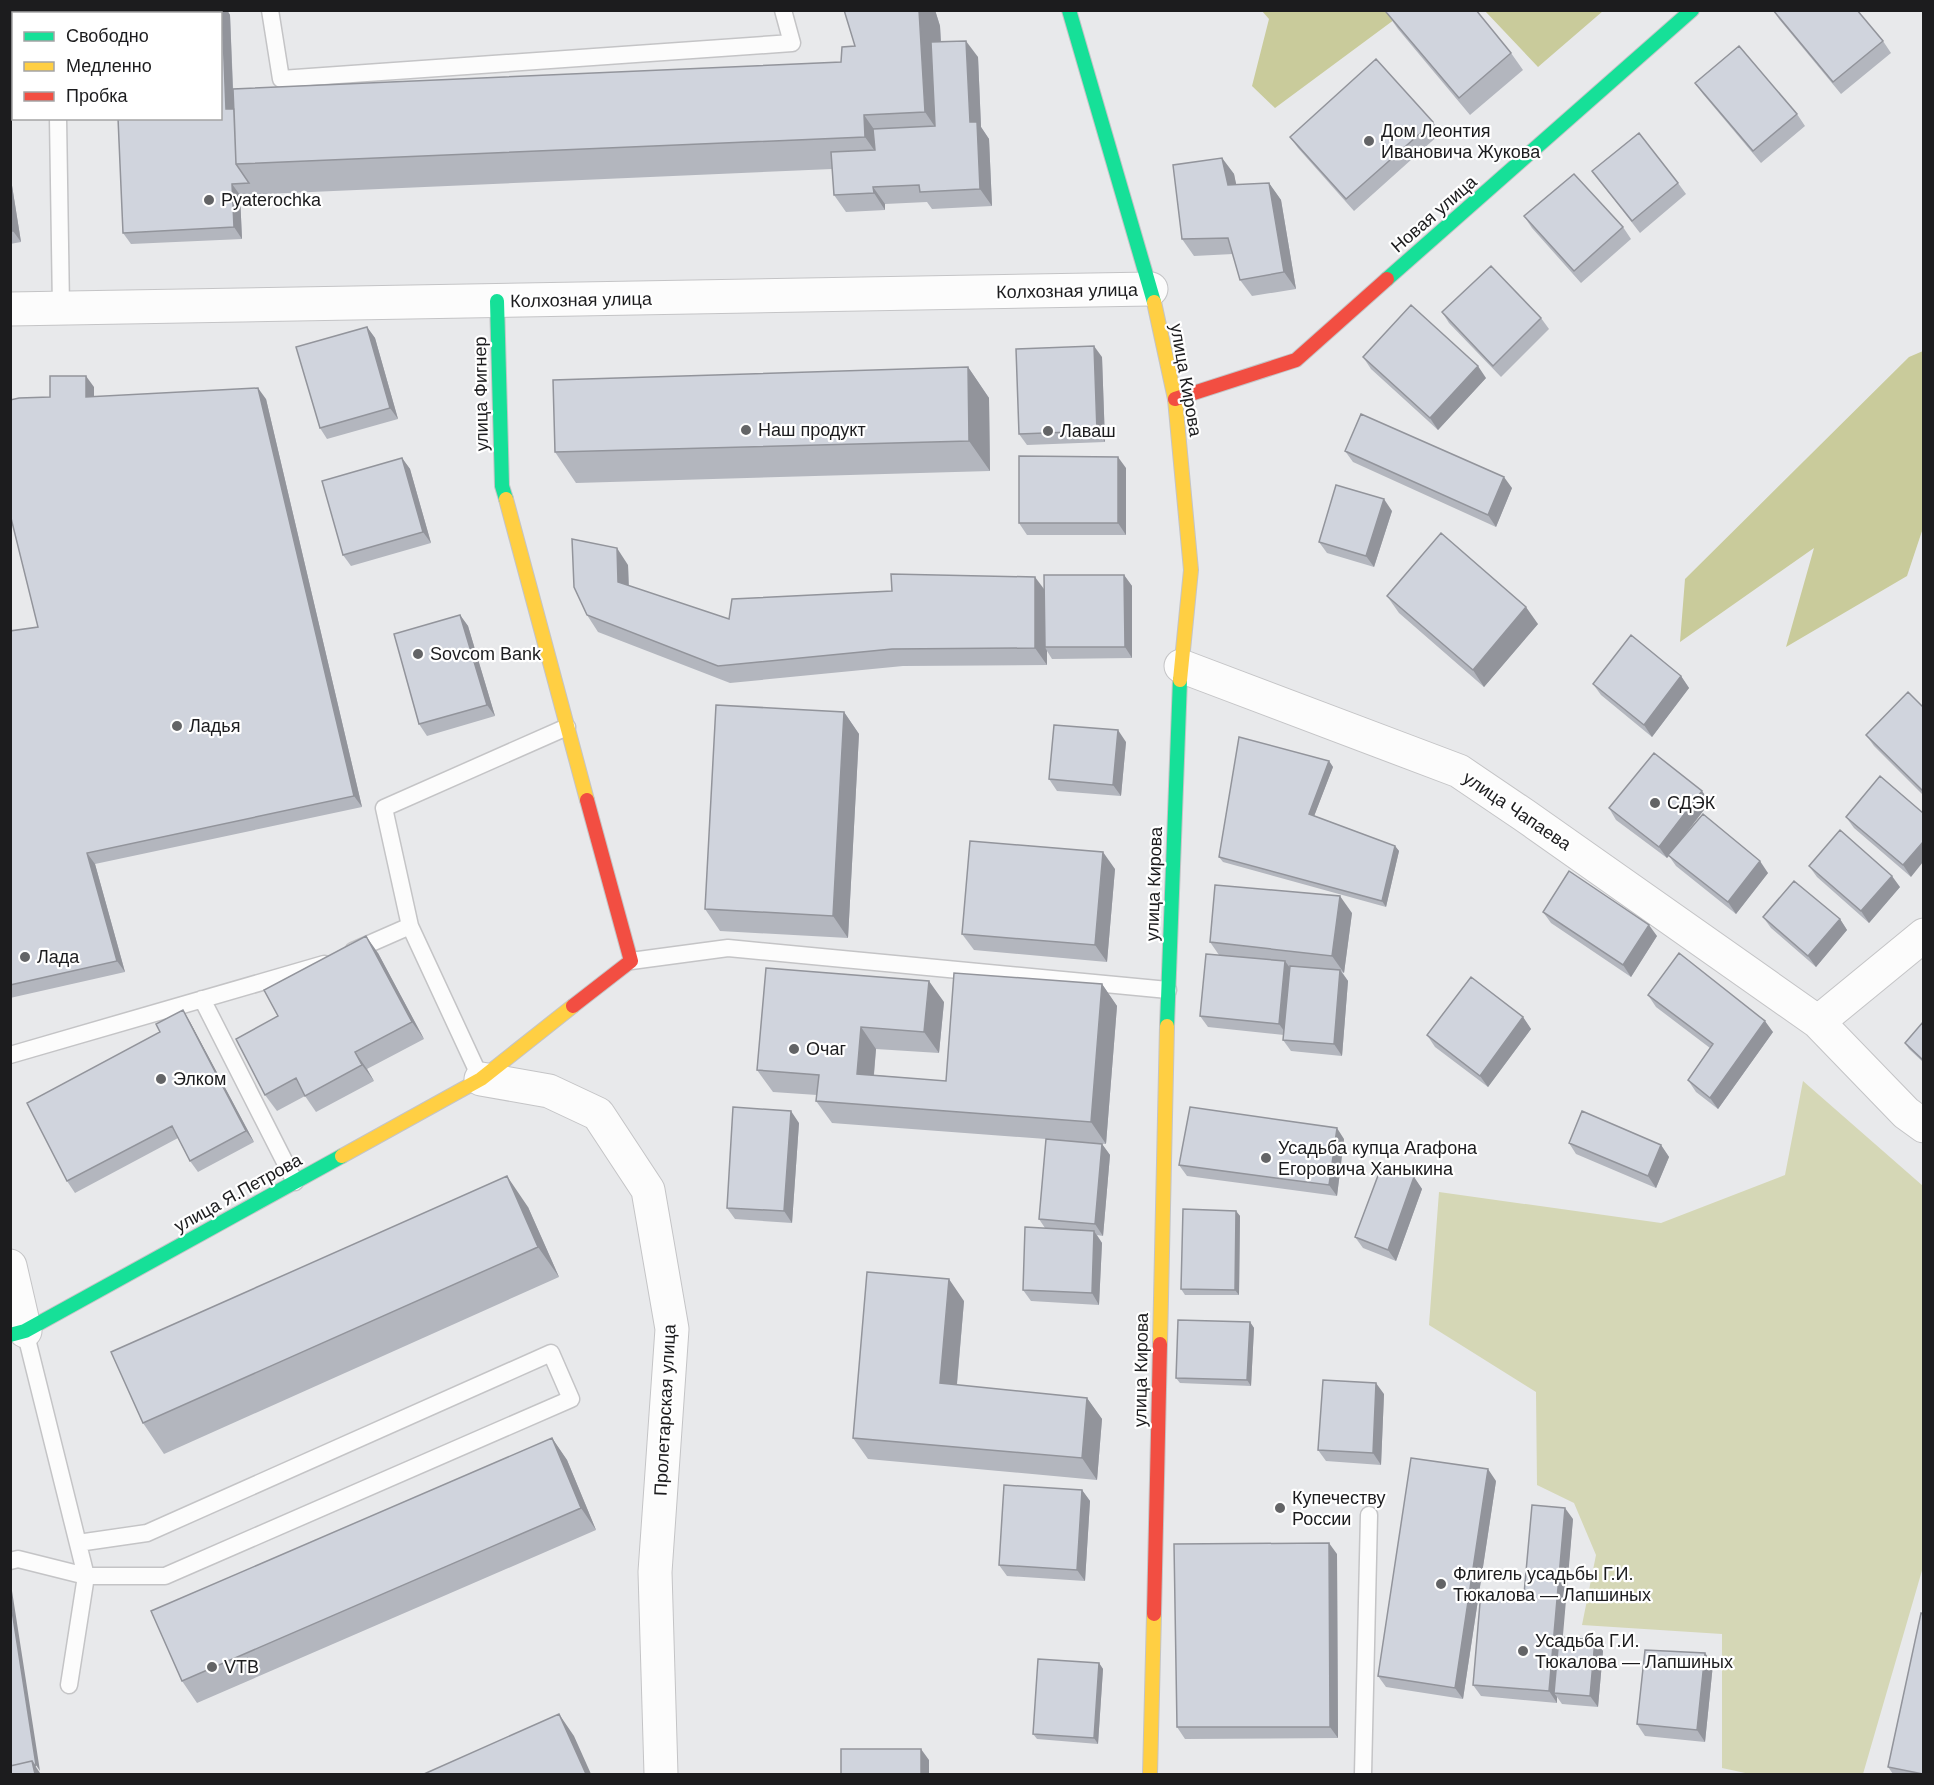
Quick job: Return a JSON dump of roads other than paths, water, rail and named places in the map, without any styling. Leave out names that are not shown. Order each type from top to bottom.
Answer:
[{"type":"street","name":"улица Кирова","points":[[1069,10],[1151,290],[1175,399],[1191,570],[1181,666],[1168,990],[1150,1774]]},
{"type":"street","name":"Новая улица","points":[[1175,399],[1296,360],[1692,10]]},
{"type":"street","name":"Колхозная улица","points":[[10,309],[1151,290]]},
{"type":"street","name":"улица Фигнер","points":[[497,302],[502,486],[631,961]]},
{"type":"street","name":"улица Чапаева","points":[[1181,666],[1459,771],[1818,1022],[1906,1113],[1923,1126]]},
{"type":"street","points":[[1818,1022],[1923,935]]},
{"type":"street","name":"улица Я.Петрова","points":[[18,1333],[481,1079],[631,961]]},
{"type":"street","name":"Пролетарская улица","points":[[481,1079],[549,1091],[598,1114],[648,1190],[672,1329],[655,1572],[661,1774]]},
{"type":"street","points":[[10,1266],[18,1333]]},
{"type":"lane","points":[[270,10],[281,78],[792,43],[783,10]]},
{"type":"lane","points":[[58,120],[61,308]]},
{"type":"lane","points":[[481,1079],[410,926],[384,807],[567,727]]},
{"type":"lane","points":[[10,1055],[326,963],[410,926]]},
{"type":"lane","points":[[631,961],[728,948],[1168,990]]},
{"type":"lane","points":[[202,999],[296,1182]]},
{"type":"lane","points":[[18,1333],[86,1576],[69,1685]]},
{"type":"lane","points":[[10,1561],[18,1559],[86,1576],[165,1576],[571,1399],[551,1353],[147,1533],[78,1543]]},
{"type":"lane","points":[[1363,1774],[1369,1515]]},
{"type":"place","name":"Дом Леонтия Ивановича Жукова","points":[[1369,141]]},
{"type":"place","name":"Pyaterochka","points":[[209,200]]},
{"type":"place","name":"Наш продукт","points":[[746,430]]},
{"type":"place","name":"Лаваш","points":[[1048,431]]},
{"type":"place","name":"Sovcom Bank","points":[[418,654]]},
{"type":"place","name":"Ладья","points":[[177,726]]},
{"type":"place","name":"СДЭК","points":[[1655,803]]},
{"type":"place","name":"Лада","points":[[25,957]]},
{"type":"place","name":"Очаг","points":[[794,1049]]},
{"type":"place","name":"Элком","points":[[161,1079]]},
{"type":"place","name":"Усадьба купца Агафона Егоровича Ханыкина","points":[[1266,1158]]},
{"type":"place","name":"Купечеству России","points":[[1280,1508]]},
{"type":"place","name":"Флигель усадьбы Г.И. Тюкалова — Лапшиных","points":[[1441,1584]]},
{"type":"place","name":"Усадьба Г.И. Тюкалова — Лапшиных","points":[[1523,1651]]},
{"type":"place","name":"VTB","points":[[212,1667]]}]
